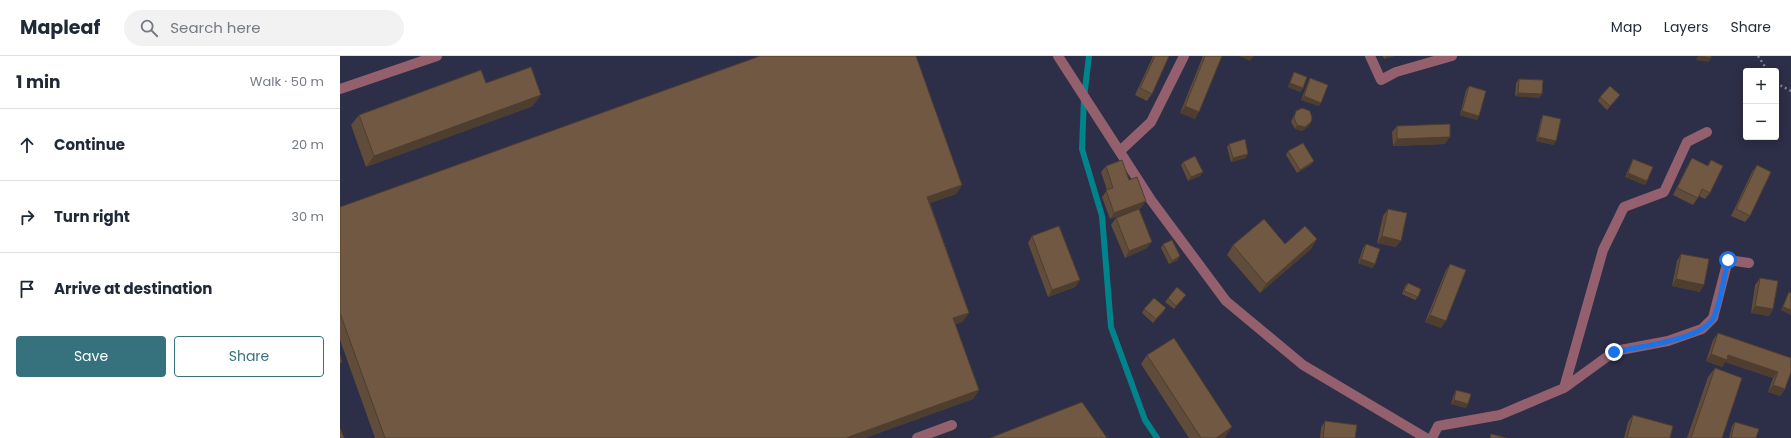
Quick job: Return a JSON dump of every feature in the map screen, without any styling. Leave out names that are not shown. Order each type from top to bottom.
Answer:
[{"type":"street","points":[[340,89],[437,56]]},
{"type":"street","points":[[1058,56],[1151,200],[1226,301],[1303,365],[1426,438]]},
{"type":"street","points":[[1120,151],[1151,122],[1184,56]]},
{"type":"street","points":[[1370,56],[1381,80],[1396,72],[1452,56]]},
{"type":"street","points":[[1564,388],[1603,250],[1624,207],[1664,192],[1687,142],[1707,132]]},
{"type":"street","points":[[1432,438],[1438,426],[1500,415],[1564,388],[1614,352],[1668,341],[1702,329],[1713,318],[1728,260],[1749,263]]},
{"type":"street","points":[[917,438],[952,425]]},
{"type":"path","points":[[1758,56],[1766,68]]},
{"type":"path","points":[[1779,85],[1791,91]]},
{"type":"building","points":[[760,56],[916,56],[962,185],[927,197],[969,313],[953,318],[979,390],[846,438],[385,438],[340,313],[340,207]]},
{"type":"building","points":[[1155,56],[1169,56],[1152,94],[1140,88]]},
{"type":"building","points":[[1205,56],[1222,56],[1199,112],[1185,106]]},
{"type":"building","points":[[1699,56],[1711,56],[1711,58]]},
{"type":"building","points":[[531,67],[541,95],[374,156],[359,115],[481,70],[486,83]]},
{"type":"building","points":[[1294,72],[1307,77],[1303,88],[1290,83]]},
{"type":"building","points":[[1310,78],[1328,85],[1321,103],[1304,96]]},
{"type":"building","points":[[1519,79],[1543,80],[1542,94],[1518,93]]},
{"type":"building","points":[[1469,86],[1486,91],[1479,116],[1462,111]]},
{"type":"building","points":[[1610,86],[1620,95],[1610,106],[1600,97]]},
{"type":"building","points":[[1302,108],[1310,111],[1312,118],[1311,122],[1305,127],[1297,125],[1294,118],[1296,111]]},
{"type":"building","points":[[1543,115],[1561,119],[1556,141],[1538,137]]},
{"type":"building","points":[[1450,124],[1450,137],[1397,139],[1397,126]]},
{"type":"building","points":[[1245,139],[1248,154],[1233,158],[1229,144]]},
{"type":"building","points":[[1303,143],[1314,161],[1300,170],[1288,151]]},
{"type":"building","points":[[1195,156],[1203,172],[1191,177],[1183,162]]},
{"type":"building","points":[[1692,158],[1708,166],[1711,160],[1723,166],[1710,193],[1702,189],[1698,198],[1677,188]]},
{"type":"building","points":[[1633,159],[1653,167],[1647,181],[1628,173]]},
{"type":"building","points":[[1122,160],[1129,180],[1137,177],[1146,201],[1114,213],[1106,190],[1113,188],[1106,166]]},
{"type":"building","points":[[1757,165],[1771,172],[1750,216],[1736,209]]},
{"type":"building","points":[[1139,209],[1152,242],[1129,251],[1116,218]]},
{"type":"building","points":[[1388,209],[1407,213],[1401,241],[1382,236]]},
{"type":"building","points":[[1264,219],[1285,244],[1305,226],[1317,239],[1266,284],[1233,245]]},
{"type":"building","points":[[1059,226],[1080,280],[1052,290],[1032,236]]},
{"type":"building","points":[[1172,240],[1180,256],[1172,261],[1163,244]]},
{"type":"building","points":[[1366,244],[1380,249],[1375,264],[1361,259]]},
{"type":"building","points":[[1681,254],[1709,259],[1704,285],[1676,279]]},
{"type":"building","points":[[1450,264],[1466,270],[1446,321],[1430,315]]},
{"type":"building","points":[[1760,278],[1778,281],[1773,309],[1755,306]]},
{"type":"building","points":[[1408,283],[1421,289],[1418,297],[1404,291]]},
{"type":"building","points":[[1177,287],[1186,295],[1176,306],[1168,298]]},
{"type":"building","points":[[1789,292],[1791,293],[1791,310],[1783,307]]},
{"type":"building","points":[[1154,298],[1166,308],[1156,319],[1144,309]]},
{"type":"building","points":[[1718,333],[1791,358],[1791,372],[1785,389],[1773,385],[1778,372],[1728,355],[1727,360],[1711,354]]},
{"type":"building","points":[[1174,338],[1232,427],[1216,438],[1201,438],[1147,355]]},
{"type":"building","points":[[1715,368],[1742,378],[1722,438],[1691,438]]},
{"type":"building","points":[[1456,390],[1471,394],[1468,404],[1454,400]]},
{"type":"building","points":[[1082,402],[1107,438],[990,438]]},
{"type":"building","points":[[1633,415],[1673,426],[1670,438],[1627,438]]},
{"type":"building","points":[[1325,421],[1357,425],[1355,438],[1323,438]]},
{"type":"building","points":[[1735,422],[1759,429],[1756,438],[1731,437]]},
{"type":"building","points":[[340,428],[344,438],[340,438]]},
{"type":"building","points":[[1491,434],[1507,438],[1490,438]]},
{"type":"waterway","points":[[1089,56],[1084,98],[1082,149],[1102,216],[1111,327],[1145,420],[1157,438]]},
{"type":"route","points":[[1614,352],[1668,341],[1702,329],[1713,318],[1728,260]]}]
